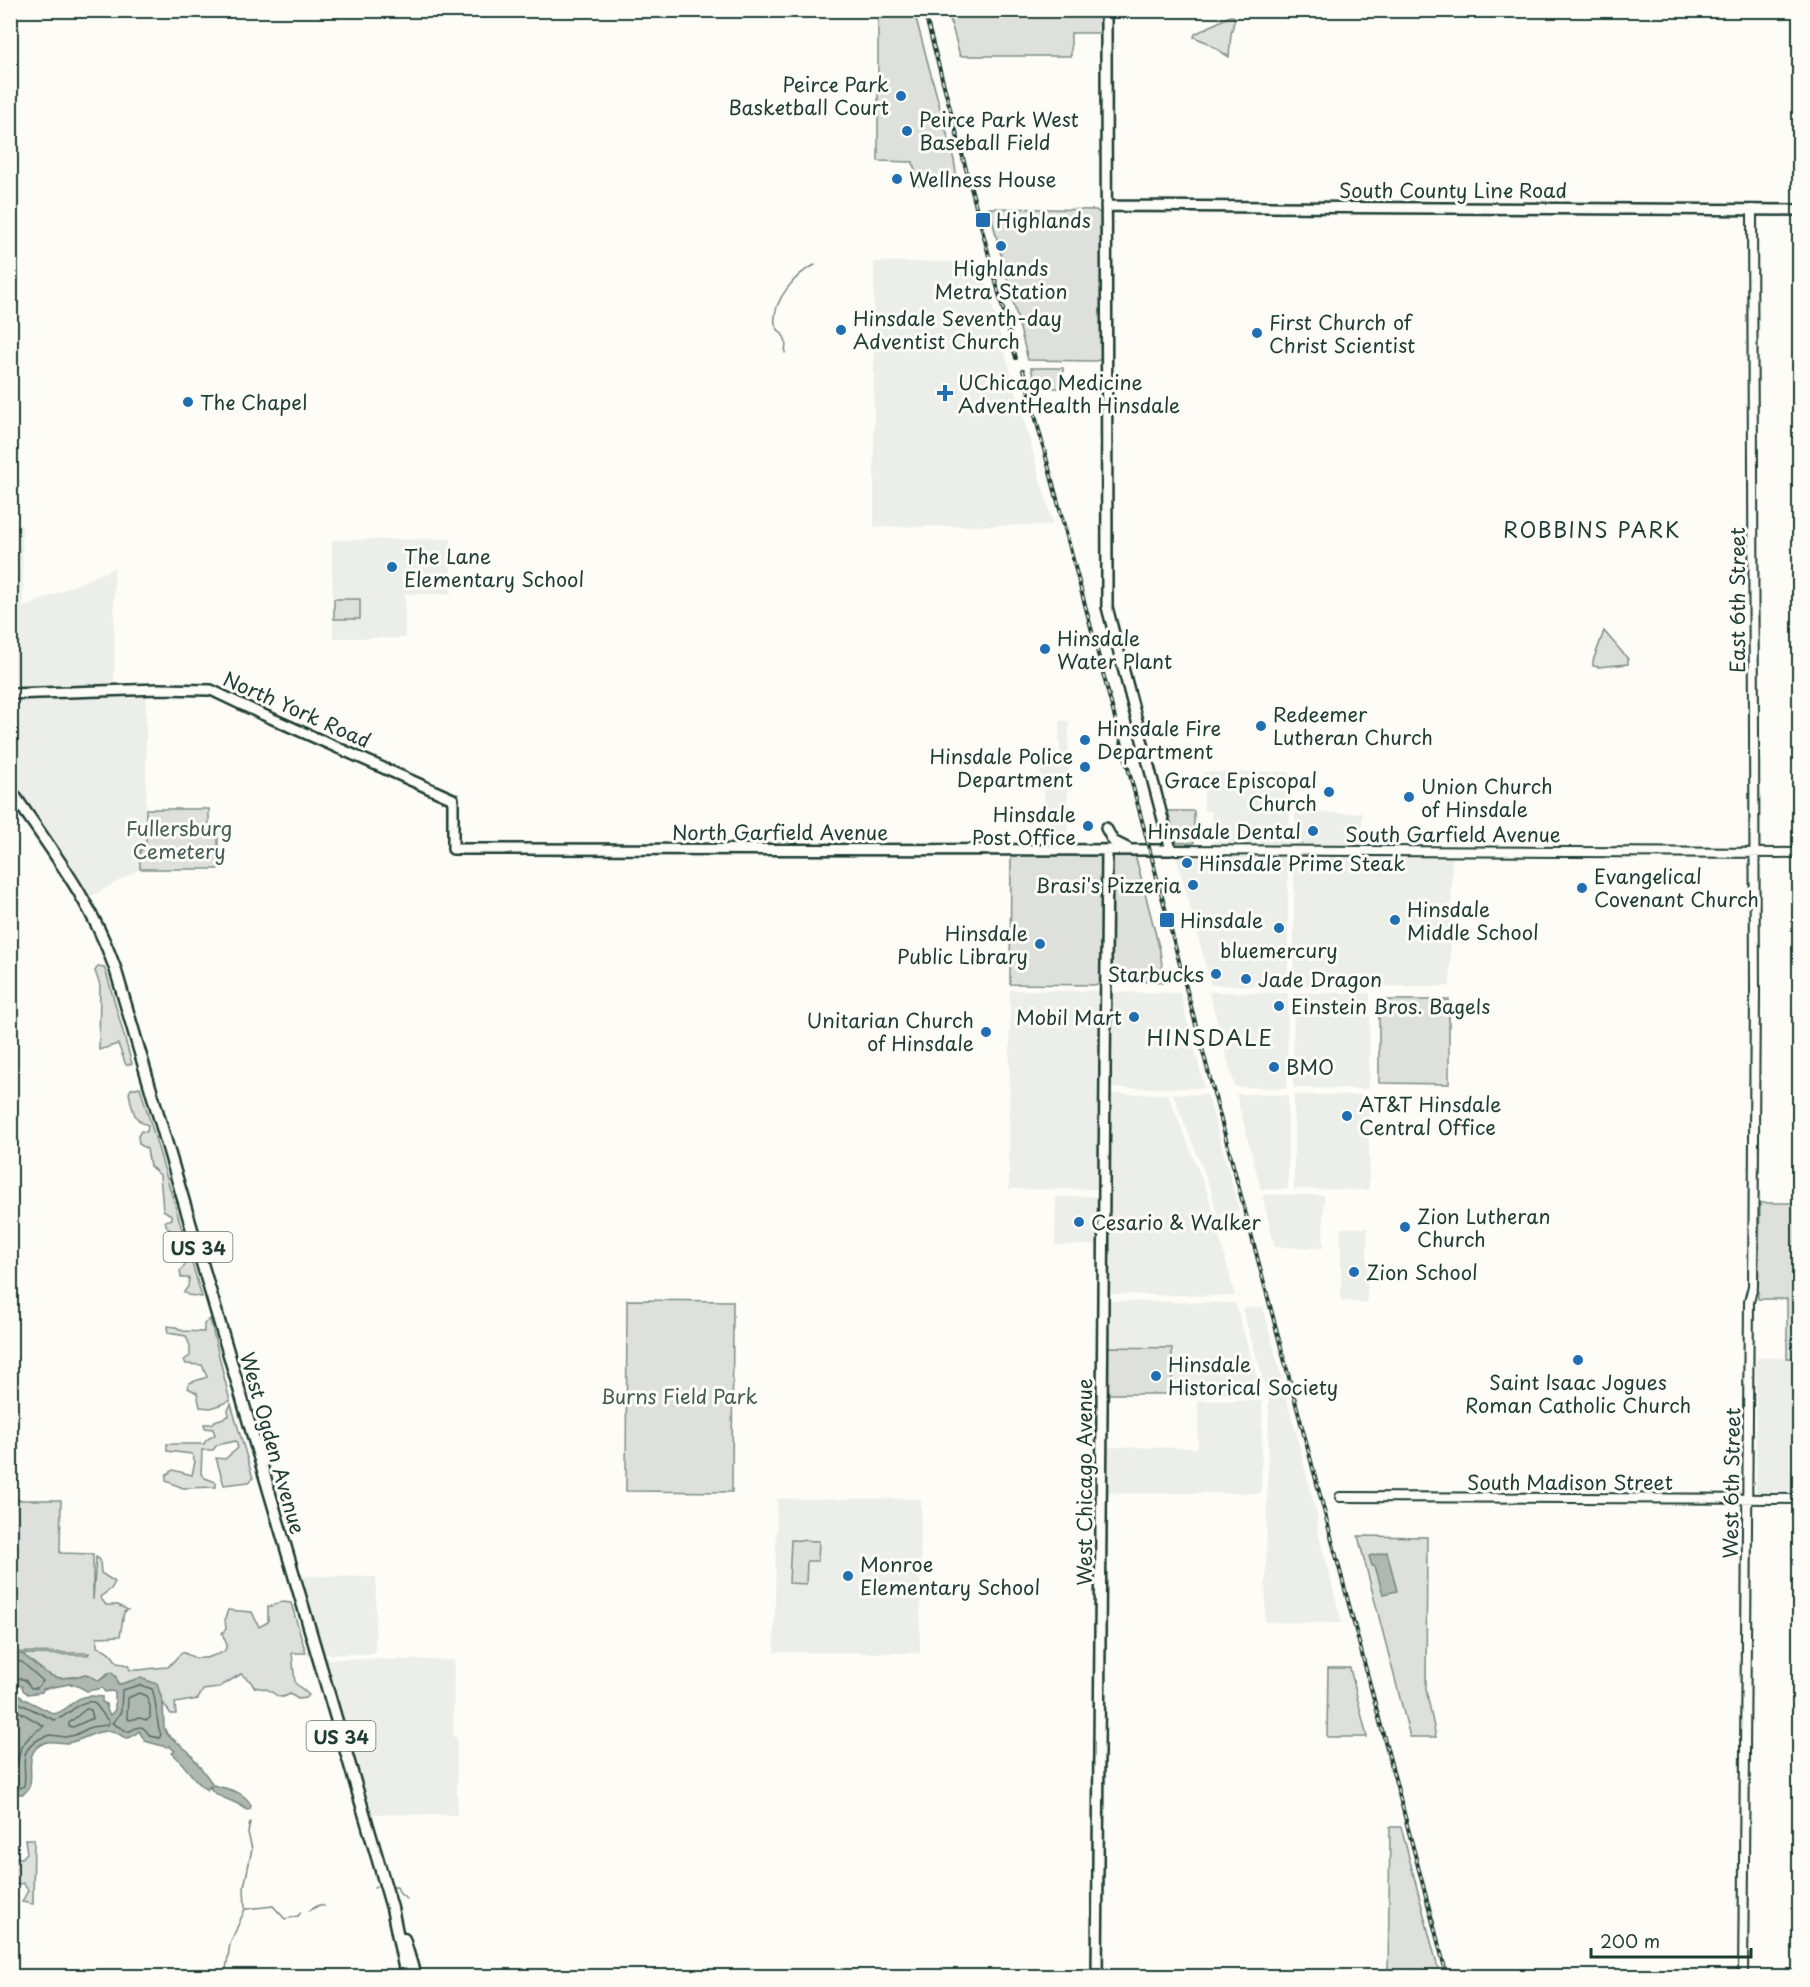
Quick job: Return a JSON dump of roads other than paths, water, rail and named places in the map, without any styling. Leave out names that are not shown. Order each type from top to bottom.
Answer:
[{"type":"main road","points":[[1106,10],[1107,608],[1172,850]]},
{"type":"main road","name":"South County Line Road","points":[[1106,206],[1800,210]]},
{"type":"main road","name":"North York Road","points":[[10,694],[159,689],[211,690],[453,799],[453,849]]},
{"type":"main road","name":"West Ogden Avenue","points":[[10,789],[80,891],[102,933],[115,968],[398,1928],[406,1977]]},
{"type":"main road","points":[[1106,828],[1116,843],[1135,850]]},
{"type":"main road","name":"North Garfield Avenue","points":[[453,849],[1107,849]]},
{"type":"main road","name":"South Garfield Avenue","points":[[1107,849],[1172,850]]},
{"type":"main road","name":"West Chicago Avenue","points":[[1097,1977],[1107,849]]},
{"type":"main road","name":"West Ogden Avenue","points":[[398,1928],[403,1935],[415,1977]]},
{"type":"street","name":"East 6th Street","points":[[1752,209],[1755,992]]},
{"type":"street","name":"South Garfield Avenue","points":[[1172,850],[1800,853]]},
{"type":"street","name":"West 6th Street","points":[[1743,1977],[1746,1542],[1749,1302],[1753,1286],[1755,992]]},
{"type":"street","name":"South Madison Street","points":[[1340,1497],[1800,1500]]},
{"type":"water","points":[[1387,1552],[1397,1591],[1383,1594],[1375,1566],[1372,1566],[1369,1556]]},
{"type":"water","points":[[22,1654],[45,1672],[57,1677],[65,1678],[86,1674],[99,1681],[111,1672],[116,1677],[118,1685],[140,1678],[157,1684],[163,1703],[164,1727],[167,1734],[189,1752],[212,1783],[207,1790],[172,1753],[175,1751],[169,1746],[145,1741],[139,1731],[127,1738],[113,1731],[105,1731],[67,1743],[47,1742],[36,1748],[32,1754],[28,1789],[23,1794],[18,1794],[11,1785],[11,1686],[24,1699],[54,1714],[79,1699],[92,1696],[102,1697],[102,1702],[106,1704],[110,1715],[115,1710],[115,1693],[105,1692],[102,1688],[87,1691],[70,1684],[28,1694],[22,1686],[11,1682],[11,1655]]},
{"type":"water","points":[[213,1785],[240,1794],[248,1800],[251,1805],[250,1809],[247,1810],[218,1795],[210,1788]]},
{"type":"waterway","points":[[785,353],[785,339],[775,324],[777,306],[793,281],[815,265]]},
{"type":"waterway","points":[[225,1976],[230,1944],[245,1909],[244,1887],[252,1849],[248,1833],[250,1822]]},
{"type":"waterway","points":[[374,1888],[378,1886]]},
{"type":"waterway","points":[[394,1887],[397,1887],[400,1894],[407,1899]]},
{"type":"waterway","points":[[309,1911],[319,1905],[324,1906]]},
{"type":"waterway","points":[[246,1909],[273,1906],[285,1919],[298,1916],[301,1912]]},
{"type":"railway","points":[[924,10],[1016,358]]},
{"type":"railway","points":[[1023,370],[1447,1976]]},
{"type":"place","name":"Peirce Park Basketball Court","points":[[901,96]]},
{"type":"place","name":"Peirce Park West Baseball Field","points":[[907,131]]},
{"type":"place","name":"Wellness House","points":[[897,179]]},
{"type":"place","name":"Highlands","points":[[983,220]]},
{"type":"place","name":"Highlands Metra Station","points":[[1001,246]]},
{"type":"place","name":"Hinsdale Seventh-day Adventist Church","points":[[841,330]]},
{"type":"place","name":"First Church of Christ Scientist","points":[[1257,333]]},
{"type":"place","name":"UChicago Medicine AdventHealth Hinsdale","points":[[945,393]]},
{"type":"place","name":"The Chapel","points":[[188,402]]},
{"type":"place","name":"The Lane Elementary School","points":[[392,567]]},
{"type":"place","name":"Hinsdale Water Plant","points":[[1045,649]]},
{"type":"place","name":"Redeemer Lutheran Church","points":[[1261,726]]},
{"type":"place","name":"Hinsdale Fire Department","points":[[1085,740]]},
{"type":"place","name":"Hinsdale Police Department","points":[[1085,767]]},
{"type":"place","name":"Grace Episcopal Church","points":[[1329,792]]},
{"type":"place","name":"Union Church of Hinsdale","points":[[1409,797]]},
{"type":"place","name":"Hinsdale Post Office","points":[[1088,826]]},
{"type":"place","name":"Hinsdale Dental","points":[[1313,831]]},
{"type":"place","name":"Hinsdale Prime Steak","points":[[1187,863]]},
{"type":"place","name":"Brasi's Pizzeria","points":[[1193,885]]},
{"type":"place","name":"Evangelical Covenant Church","points":[[1582,888]]},
{"type":"place","name":"Hinsdale","points":[[1167,920]]},
{"type":"place","name":"Hinsdale Middle School","points":[[1395,920]]},
{"type":"place","name":"bluemercury","points":[[1279,928]]},
{"type":"place","name":"Hinsdale Public Library","points":[[1040,944]]},
{"type":"place","name":"Starbucks","points":[[1216,974]]},
{"type":"place","name":"Jade Dragon","points":[[1246,979]]},
{"type":"place","name":"Einstein Bros. Bagels","points":[[1279,1006]]},
{"type":"place","name":"Mobil Mart","points":[[1134,1017]]},
{"type":"place","name":"Unitarian Church of Hinsdale","points":[[986,1032]]},
{"type":"place","name":"BMO","points":[[1274,1067]]},
{"type":"place","name":"AT&T Hinsdale Central Office","points":[[1347,1116]]},
{"type":"place","name":"Cesario & Walker","points":[[1079,1222]]},
{"type":"place","name":"Zion Lutheran Church","points":[[1405,1227]]},
{"type":"place","name":"Zion School","points":[[1354,1272]]},
{"type":"place","name":"Saint Isaac Jogues Roman Catholic Church","points":[[1578,1360]]},
{"type":"place","name":"Hinsdale Historical Society","points":[[1156,1376]]},
{"type":"place","name":"Monroe Elementary School","points":[[848,1576]]},
{"type":"district","name":"ROBBINS PARK","points":[[1592,529]]},
{"type":"district","name":"HINSDALE","points":[[1210,1036]]},
{"type":"park label","name":"Fullersburg Cemetery","points":[[179,840]]},
{"type":"park label","name":"Burns Field Park","points":[[679,1396]]}]
